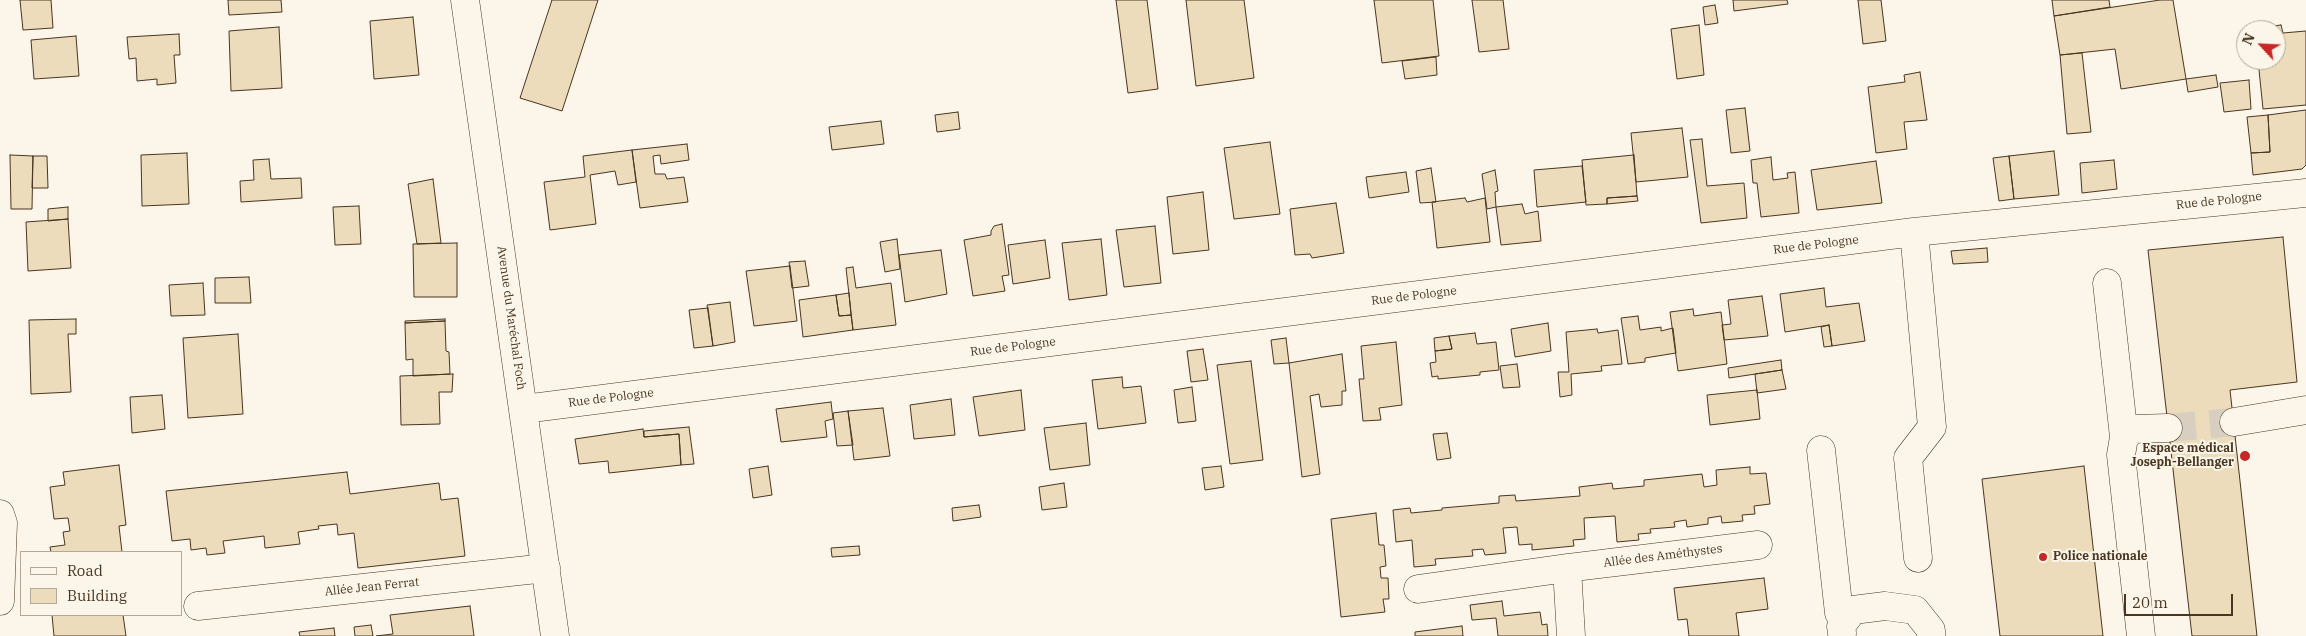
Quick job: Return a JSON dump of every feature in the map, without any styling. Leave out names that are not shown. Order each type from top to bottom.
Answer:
[{"type":"street","name":"Avenue du Maréchal Foch","points":[[465,0],[555,636]]},
{"type":"street","name":"Rue de Pologne","points":[[524,409],[1914,232],[2306,193]]},
{"type":"street","points":[[1914,232],[1932,427],[1908,458],[1918,558]]},
{"type":"street","points":[[2107,283],[2124,437],[2121,454],[2141,636]]},
{"type":"street","points":[[2234,422],[2306,410]]},
{"type":"street","points":[[2124,437],[2134,429],[2168,428]]},
{"type":"street","points":[[1821,450],[1839,613],[1844,627]]},
{"type":"street","points":[[0,514],[3,523],[0,601]]},
{"type":"street","name":"Allée des Améthystes","points":[[1418,589],[1567,568],[1758,545]]},
{"type":"street","name":"Allée Jean Ferrat","points":[[198,606],[546,568]]},
{"type":"street","points":[[1567,568],[1571,636]]},
{"type":"street","points":[[1844,627],[1853,610],[1885,606],[1915,610],[1930,630],[1931,636]]},
{"type":"building","points":[[20,0],[51,0],[53,28],[23,30]]},
{"type":"building","points":[[228,0],[281,0],[282,12],[229,15]]},
{"type":"building","points":[[552,0],[598,0],[562,111],[520,98]]},
{"type":"building","points":[[1116,0],[1147,0],[1158,89],[1128,93]]},
{"type":"building","points":[[1186,0],[1244,0],[1254,78],[1196,86]]},
{"type":"building","points":[[1374,0],[1433,0],[1439,56],[1382,63]]},
{"type":"building","points":[[1472,0],[1503,0],[1509,49],[1479,52]]},
{"type":"building","points":[[1733,0],[1787,0],[1788,4],[1734,11]]},
{"type":"building","points":[[1858,0],[1881,0],[1886,41],[1863,44]]},
{"type":"building","points":[[2052,0],[2109,0],[2110,7],[2054,16]]},
{"type":"building","points":[[2160,0],[2173,0],[2186,79],[2121,89],[2115,49],[2060,55],[2054,16]]},
{"type":"building","points":[[1715,5],[1718,23],[1705,25],[1703,7]]},
{"type":"building","points":[[413,17],[419,75],[374,79],[370,21]]},
{"type":"building","points":[[1699,25],[1704,75],[1677,79],[1671,29]]},
{"type":"building","points":[[279,27],[282,88],[231,91],[229,31]]},
{"type":"building","points":[[2306,31],[2306,105],[2263,109],[2259,70],[2286,70],[2286,33]]},
{"type":"building","points":[[179,34],[180,55],[174,55],[176,83],[157,85],[157,79],[137,81],[136,58],[129,59],[127,37]]},
{"type":"building","points":[[76,36],[79,76],[34,79],[31,40]]},
{"type":"building","points":[[2082,53],[2091,132],[2067,134],[2060,55]]},
{"type":"building","points":[[1436,57],[1437,75],[1405,79],[1402,61]]},
{"type":"building","points":[[1920,72],[1927,120],[1904,122],[1907,149],[1876,153],[1868,87],[1905,82],[1904,75]]},
{"type":"building","points":[[2216,75],[2218,87],[2188,92],[2186,79]]},
{"type":"building","points":[[2249,80],[2251,109],[2224,112],[2220,83]]},
{"type":"building","points":[[1745,108],[1750,151],[1731,153],[1726,110]]},
{"type":"building","points":[[2306,110],[2306,165],[2302,169],[2253,175],[2251,153],[2270,152],[2268,115]]},
{"type":"building","points":[[958,112],[960,129],[937,132],[935,115]]},
{"type":"building","points":[[2268,115],[2270,152],[2251,153],[2247,117]]},
{"type":"building","points":[[881,121],[884,144],[832,150],[829,127]]},
{"type":"building","points":[[1682,128],[1688,177],[1636,182],[1631,133]]},
{"type":"building","points":[[1702,139],[1707,186],[1744,183],[1747,218],[1701,223],[1690,140]]},
{"type":"building","points":[[1270,142],[1280,214],[1234,219],[1224,148]]},
{"type":"building","points":[[687,144],[689,160],[661,164],[660,155],[653,156],[655,174],[665,174],[667,179],[684,177],[688,202],[640,208],[632,150]]},
{"type":"building","points":[[632,150],[636,182],[618,185],[615,171],[590,175],[596,224],[550,230],[544,182],[585,177],[583,156]]},
{"type":"building","points":[[2054,151],[2059,195],[2014,199],[2009,156]]},
{"type":"building","points":[[187,153],[189,204],[142,206],[141,155]]},
{"type":"building","points":[[10,155],[33,156],[32,209],[11,209]]},
{"type":"building","points":[[1634,155],[1637,196],[1607,198],[1607,204],[1586,205],[1582,160]]},
{"type":"building","points":[[33,156],[47,156],[48,188],[32,188]]},
{"type":"building","points":[[2009,156],[2014,199],[1999,201],[1993,158]]},
{"type":"building","points":[[1771,157],[1773,180],[1788,178],[1787,173],[1795,172],[1799,213],[1761,217],[1757,183],[1753,183],[1751,160]]},
{"type":"building","points":[[269,159],[271,179],[301,178],[302,198],[241,202],[240,181],[254,180],[253,160]]},
{"type":"building","points":[[2114,160],[2117,189],[2082,193],[2080,163]]},
{"type":"building","points":[[1876,161],[1882,203],[1817,210],[1811,170]]},
{"type":"building","points":[[1582,166],[1586,202],[1537,207],[1534,170]]},
{"type":"building","points":[[1431,168],[1436,202],[1420,203],[1416,171]]},
{"type":"building","points":[[1495,170],[1498,191],[1495,192],[1496,207],[1487,209],[1482,174]]},
{"type":"building","points":[[1406,172],[1409,192],[1369,198],[1366,177]]},
{"type":"building","points":[[433,179],[441,243],[417,244],[408,184]]},
{"type":"building","points":[[1203,192],[1209,250],[1173,254],[1167,197]]},
{"type":"building","points":[[1637,196],[1638,201],[1607,204],[1607,198]]},
{"type":"building","points":[[1465,198],[1467,202],[1485,198],[1490,242],[1437,248],[1432,202]]},
{"type":"building","points":[[1336,203],[1344,253],[1312,258],[1310,254],[1295,255],[1290,209]]},
{"type":"building","points":[[1522,204],[1525,214],[1538,211],[1541,241],[1501,245],[1496,207]]},
{"type":"building","points":[[359,206],[361,244],[335,245],[333,207]]},
{"type":"building","points":[[68,207],[68,219],[48,221],[48,209]]},
{"type":"building","points":[[68,219],[71,268],[28,271],[26,222]]},
{"type":"building","points":[[1002,224],[1009,275],[1002,276],[1005,291],[973,296],[964,240],[991,235],[994,226]]},
{"type":"building","points":[[1155,226],[1161,283],[1124,287],[1116,230]]},
{"type":"building","points":[[2283,237],[2297,382],[2230,390],[2257,636],[2192,636],[2148,250]]},
{"type":"building","points":[[897,239],[900,269],[885,272],[880,242]]},
{"type":"building","points":[[1101,239],[1107,295],[1069,300],[1062,243]]},
{"type":"building","points":[[1045,240],[1050,278],[1013,284],[1008,245]]},
{"type":"building","points":[[457,243],[457,297],[414,297],[413,244]]},
{"type":"building","points":[[1987,248],[1988,262],[1953,264],[1951,251]]},
{"type":"building","points":[[941,250],[947,294],[905,302],[899,255]]},
{"type":"building","points":[[805,261],[809,286],[792,288],[789,262]]},
{"type":"building","points":[[790,266],[797,321],[754,326],[746,271]]},
{"type":"building","points":[[853,267],[856,288],[891,283],[896,325],[853,330],[846,268]]},
{"type":"building","points":[[249,277],[251,303],[215,303],[215,278]]},
{"type":"building","points":[[203,283],[205,315],[171,316],[169,285]]},
{"type":"building","points":[[1824,288],[1826,307],[1859,303],[1865,341],[1832,346],[1829,325],[1785,332],[1780,294]]},
{"type":"building","points":[[849,293],[851,315],[839,316],[836,295]]},
{"type":"building","points":[[836,295],[839,316],[851,315],[853,330],[803,337],[799,300]]},
{"type":"building","points":[[1762,296],[1768,336],[1724,340],[1722,325],[1731,324],[1728,300]]},
{"type":"building","points":[[730,302],[735,342],[713,346],[707,305]]},
{"type":"building","points":[[708,308],[713,346],[694,348],[689,310]]},
{"type":"building","points":[[1693,309],[1694,316],[1721,312],[1727,364],[1678,371],[1670,312]]},
{"type":"building","points":[[1638,316],[1640,330],[1661,327],[1661,331],[1673,328],[1676,353],[1645,358],[1645,362],[1628,364],[1621,318]]},
{"type":"building","points":[[76,319],[76,334],[68,334],[71,392],[31,394],[29,320]]},
{"type":"building","points":[[445,319],[445,321],[405,323],[405,321]]},
{"type":"building","points":[[445,321],[446,351],[449,352],[450,374],[413,376],[413,359],[406,360],[405,323]]},
{"type":"building","points":[[1548,323],[1551,351],[1515,357],[1511,329]]},
{"type":"building","points":[[1829,325],[1832,346],[1824,347],[1821,327]]},
{"type":"building","points":[[1597,329],[1598,333],[1618,330],[1622,364],[1601,366],[1602,371],[1571,374],[1572,395],[1560,397],[1558,372],[1569,372],[1566,332]]},
{"type":"building","points":[[1475,333],[1477,344],[1496,342],[1499,370],[1480,372],[1480,375],[1438,379],[1438,376],[1432,377],[1430,363],[1436,362],[1435,351],[1452,349],[1449,336]]},
{"type":"building","points":[[238,334],[243,414],[188,418],[183,338]]},
{"type":"building","points":[[1449,336],[1452,349],[1435,351],[1434,338]]},
{"type":"building","points":[[1286,338],[1289,363],[1274,364],[1271,340]]},
{"type":"building","points":[[1396,342],[1402,405],[1379,408],[1381,420],[1363,421],[1359,379],[1364,379],[1361,346]]},
{"type":"building","points":[[1203,349],[1208,380],[1191,382],[1187,351]]},
{"type":"building","points":[[1342,354],[1346,391],[1342,391],[1342,405],[1321,407],[1319,394],[1310,396],[1320,474],[1302,477],[1289,363]]},
{"type":"building","points":[[1781,360],[1782,370],[1729,378],[1728,368]]},
{"type":"building","points":[[1251,361],[1263,460],[1230,464],[1217,365]]},
{"type":"building","points":[[1517,364],[1520,387],[1503,388],[1500,366]]},
{"type":"building","points":[[1782,370],[1786,389],[1757,393],[1755,374]]},
{"type":"building","points":[[453,374],[452,392],[439,392],[440,424],[401,425],[400,376]]},
{"type":"building","points":[[1122,377],[1123,388],[1141,386],[1146,423],[1098,429],[1092,380]]},
{"type":"building","points":[[1192,387],[1196,421],[1178,423],[1174,390]]},
{"type":"building","points":[[1021,390],[1025,430],[979,436],[973,397]]},
{"type":"building","points":[[1757,390],[1760,419],[1710,425],[1707,395]]},
{"type":"building","points":[[162,395],[165,429],[132,433],[130,397]]},
{"type":"building","points":[[951,399],[955,435],[914,439],[910,405]]},
{"type":"building","points":[[831,402],[833,419],[825,421],[827,437],[781,442],[776,409]]},
{"type":"building","points":[[883,408],[890,456],[854,460],[848,411]]},
{"type":"building","points":[[848,411],[853,445],[837,446],[833,413]]},
{"type":"building","points":[[1086,423],[1090,465],[1050,470],[1044,428]]},
{"type":"building","points":[[689,427],[694,464],[681,465],[679,434],[644,437],[644,431]]},
{"type":"building","points":[[643,429],[644,437],[679,434],[681,465],[609,473],[608,461],[579,464],[575,439]]},
{"type":"building","points":[[1447,433],[1451,458],[1437,460],[1433,434]]},
{"type":"building","points":[[119,465],[126,525],[119,526],[122,551],[51,551],[50,547],[65,545],[63,532],[70,531],[68,518],[54,519],[50,487],[65,485],[63,472]]},
{"type":"building","points":[[768,466],[772,495],[753,498],[749,469]]},
{"type":"building","points":[[1221,466],[1224,487],[1205,490],[1202,468]]},
{"type":"building","name":"Police nationale","points":[[2084,466],[2103,636],[2000,636],[1982,479]]},
{"type":"building","points":[[1750,467],[1750,474],[1766,473],[1770,504],[1754,506],[1755,514],[1742,515],[1743,521],[1722,523],[1721,516],[1708,518],[1708,524],[1687,527],[1686,520],[1674,522],[1675,527],[1650,529],[1651,533],[1638,534],[1639,540],[1617,542],[1615,516],[1584,518],[1585,539],[1573,540],[1574,546],[1532,550],[1532,544],[1519,545],[1517,527],[1503,528],[1506,553],[1485,555],[1483,549],[1472,550],[1473,556],[1435,559],[1436,565],[1414,567],[1412,540],[1396,542],[1393,510],[1410,508],[1411,513],[1499,503],[1499,496],[1515,495],[1516,501],[1580,496],[1579,487],[1612,483],[1613,489],[1644,486],[1644,480],[1702,474],[1704,487],[1717,485],[1716,470]]},
{"type":"building","points":[[347,472],[350,494],[439,483],[441,500],[458,498],[465,556],[358,568],[354,533],[338,535],[337,524],[318,526],[319,529],[298,532],[300,544],[265,548],[264,536],[223,541],[225,553],[207,555],[206,548],[191,550],[190,539],[172,541],[166,491]]},
{"type":"building","points":[[1064,483],[1067,507],[1042,510],[1039,487]]},
{"type":"building","points":[[979,505],[981,517],[953,521],[952,508]]},
{"type":"building","points":[[1376,513],[1379,545],[1384,545],[1386,566],[1380,567],[1381,578],[1388,578],[1389,599],[1383,599],[1385,612],[1341,617],[1331,519]]},
{"type":"building","points":[[859,546],[860,555],[832,557],[831,548]]},
{"type":"building","points":[[1764,578],[1768,609],[1736,613],[1739,636],[1689,636],[1687,619],[1678,620],[1674,588]]},
{"type":"building","points":[[1502,601],[1504,616],[1540,612],[1542,625],[1547,624],[1548,636],[1498,636],[1496,618],[1472,620],[1470,605]]},
{"type":"building","points":[[470,606],[474,636],[376,636],[393,634],[390,615]]},
{"type":"building","points":[[52,616],[123,616],[126,636],[54,636]]},
{"type":"building","points":[[371,625],[373,636],[355,636],[354,627]]},
{"type":"building","points":[[1462,626],[1463,636],[1415,636],[1415,632]]},
{"type":"building","points":[[334,628],[335,636],[300,636],[299,632]]},
{"type":"tunnel","points":[[2168,428],[2234,422]]},
{"type":"place","name":"Espace médical Joseph-Bellanger","points":[[2245,456]]},
{"type":"place","name":"Police nationale","points":[[2043,557]]}]
